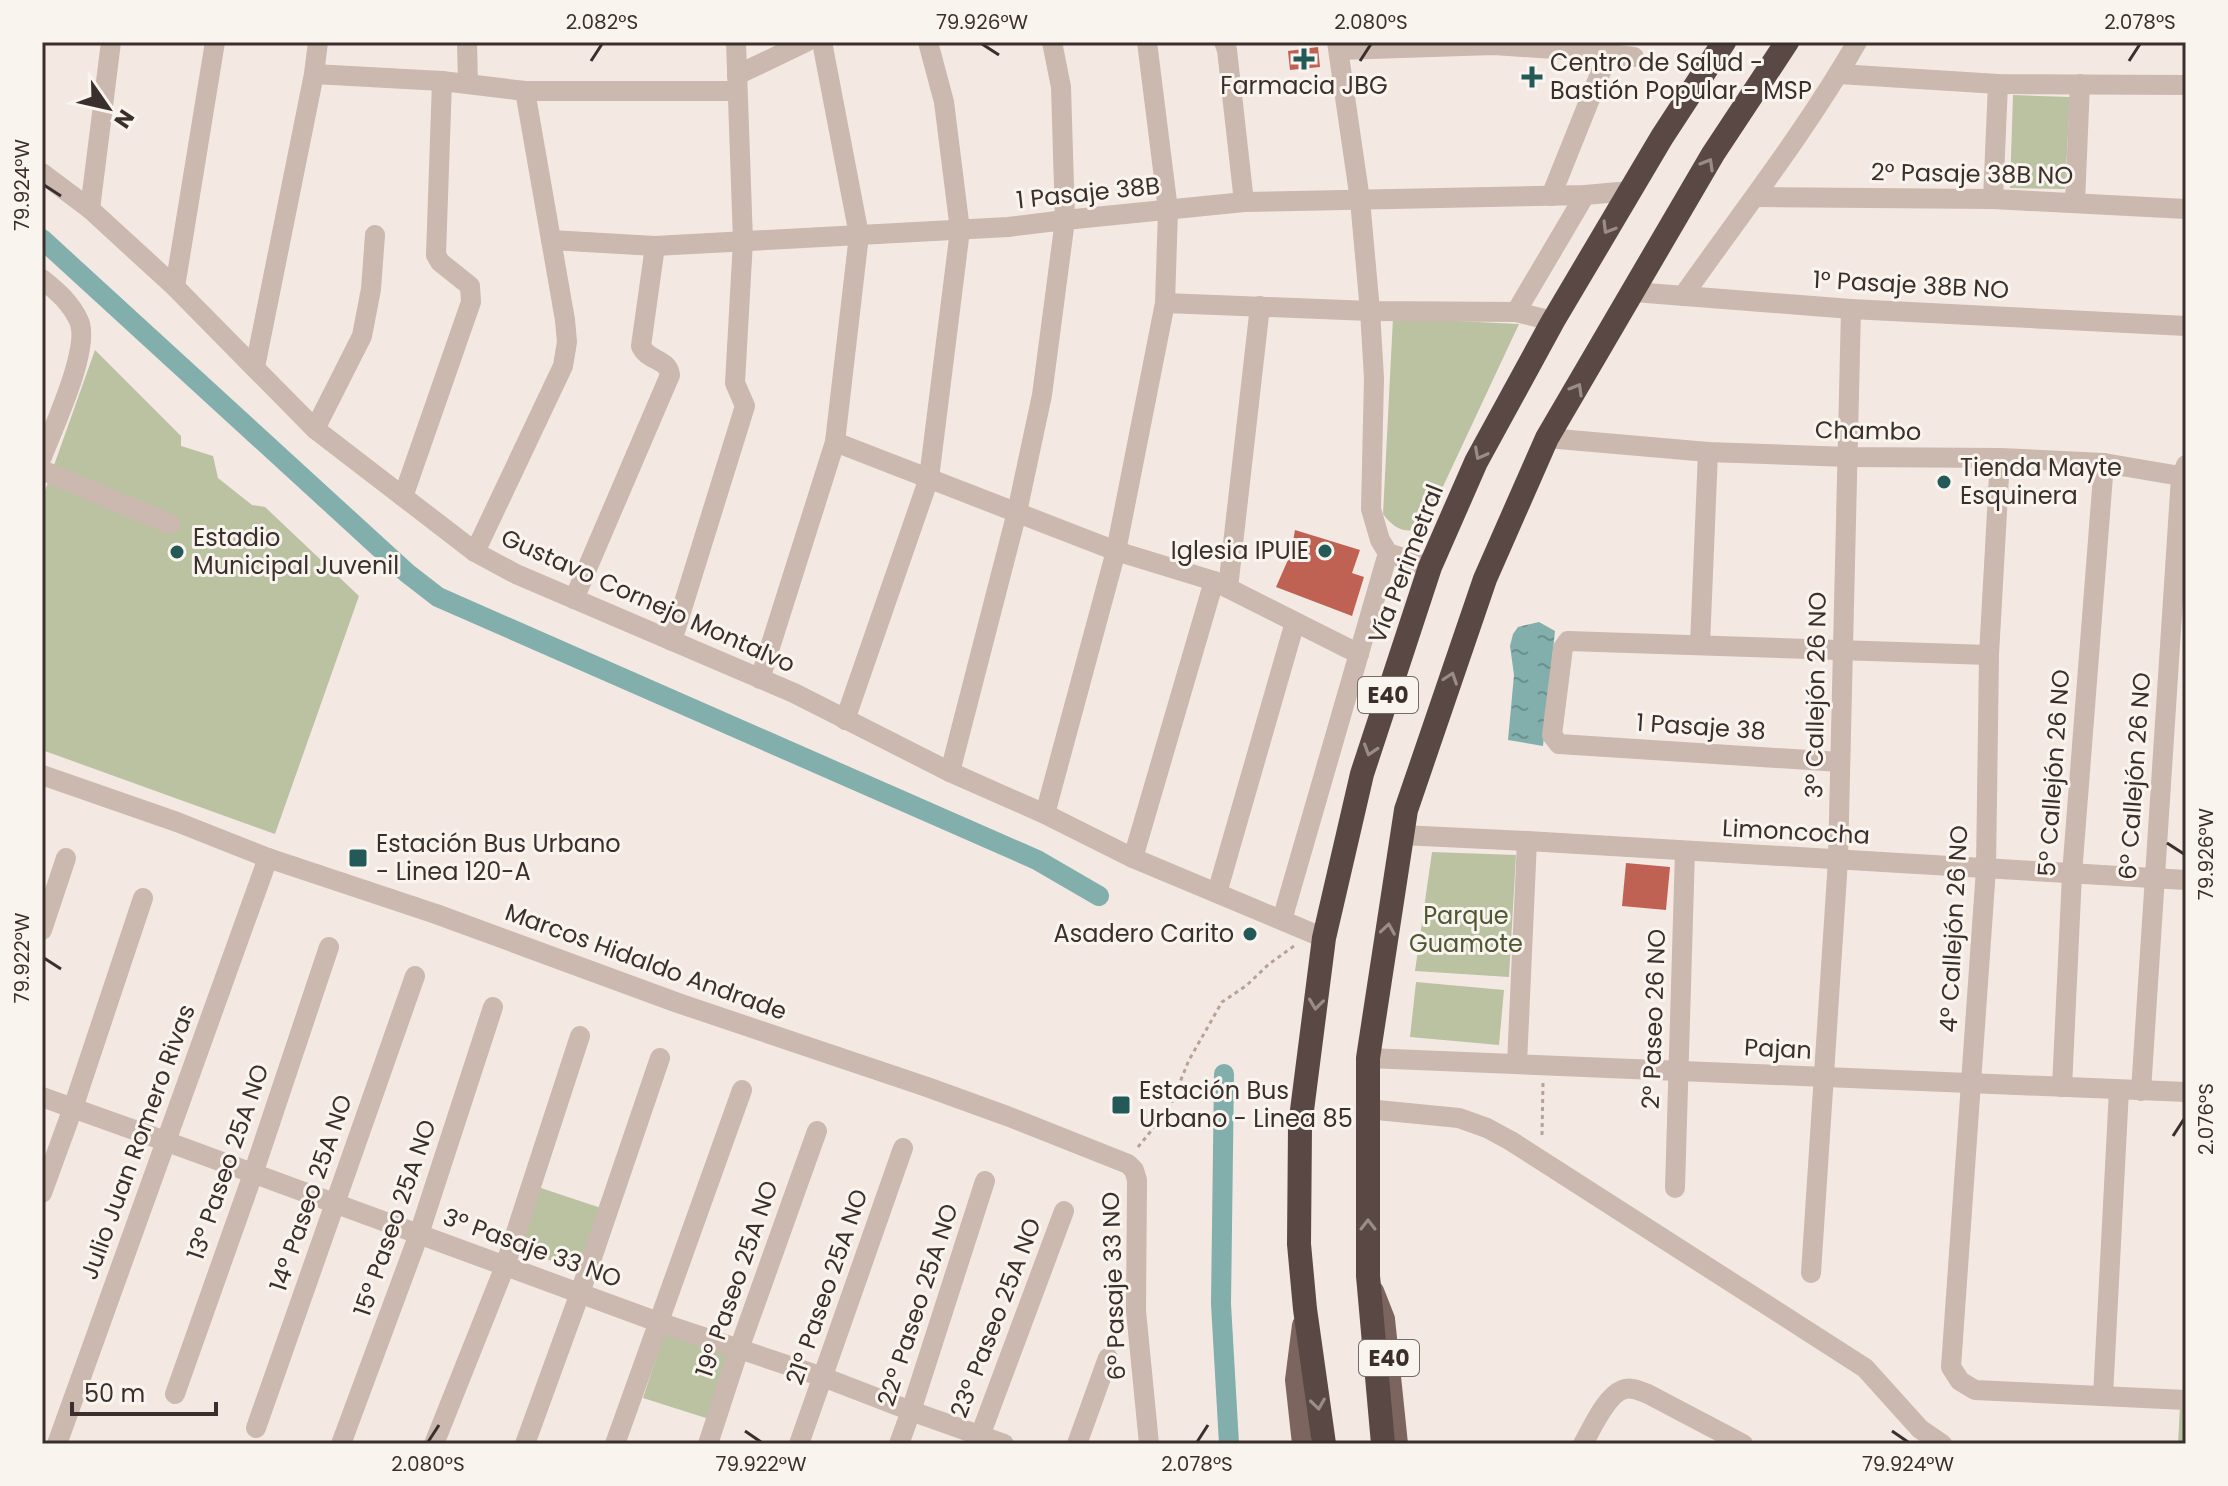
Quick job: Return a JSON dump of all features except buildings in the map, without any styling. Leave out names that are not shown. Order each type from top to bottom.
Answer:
[{"type":"highway","name":"Vía Perimetral","points":[[1324,1444],[1299,1244],[1300,1126],[1315,934],[1362,774],[1430,567],[1476,462],[1553,321],[1724,42]]},
{"type":"highway","name":"E40","points":[[1368,1276],[1368,1058],[1406,810],[1485,579],[1547,438],[1713,154],[1787,42]]},
{"type":"highway","points":[[1368,1276],[1383,1444]]},
{"type":"main road","name":"E40","points":[[1368,1276],[1385,1319],[1398,1444]]},
{"type":"main road","name":"Vía Perimetral","points":[[1302,1444],[1295,1380],[1305,1309]]},
{"type":"street","points":[[90,209],[111,42]]},
{"type":"street","points":[[175,287],[215,42]]},
{"type":"street","points":[[255,367],[318,42]]},
{"type":"street","points":[[467,42],[468,84]]},
{"type":"street","points":[[672,641],[745,406],[735,383],[743,241],[736,42]]},
{"type":"street","points":[[314,74],[442,81],[525,91],[737,83],[806,42]]},
{"type":"street","points":[[760,679],[835,442],[859,235],[822,42]]},
{"type":"street","points":[[845,720],[929,478],[960,230],[944,102],[928,42]]},
{"type":"street","points":[[950,772],[1017,512],[1042,395],[1065,220],[1061,87],[1052,42]]},
{"type":"street","points":[[1045,814],[1116,551],[1165,303],[1168,210],[1147,42]]},
{"type":"street","points":[[1224,42],[1244,202]]},
{"type":"street","points":[[1683,296],[1756,197],[1857,42]]},
{"type":"street","points":[[1430,567],[1388,553],[1380,540],[1371,509],[1374,378],[1370,311],[1360,200],[1338,46],[1494,44],[1634,57]]},
{"type":"street","points":[[1551,196],[1608,54]]},
{"type":"street","points":[[1839,74],[1998,84],[2186,85]]},
{"type":"street","points":[[403,497],[472,294],[470,286],[440,262],[436,255],[442,81]]},
{"type":"street","points":[[1993,199],[1998,84]]},
{"type":"street","points":[[2075,202],[2080,84]]},
{"type":"street","points":[[475,552],[563,366],[567,342],[525,91]]},
{"type":"street","name":"Gustavo Cornejo Montalvo","points":[[42,173],[90,209],[175,287],[315,429],[475,552],[516,574],[794,693],[950,772],[1133,858],[1315,934]]},
{"type":"street","name":"1 Pasaje 38B","points":[[551,240],[655,246],[1008,227],[1244,202],[1551,196],[1630,191]]},
{"type":"street","points":[[1516,312],[1585,195]]},
{"type":"street","name":"2° Pasaje 38B NO","points":[[1756,197],[1993,199],[2186,209]]},
{"type":"street","points":[[315,429],[362,336],[371,289],[375,235]]},
{"type":"street","points":[[574,599],[670,375],[667,364],[645,353],[641,346],[655,246]]},
{"type":"street","points":[[42,279],[64,298],[80,324],[80,355],[44,447]]},
{"type":"street","name":"1° Pasaje 38B NO","points":[[1634,292],[1851,309],[2186,326]]},
{"type":"street","points":[[1165,303],[1370,311],[1516,312],[1553,321]]},
{"type":"street","points":[[1133,858],[1221,584],[1260,306]]},
{"type":"street","name":"3º Callejón 26 NO","points":[[1811,1273],[1838,860],[1851,309]]},
{"type":"street","name":"Chambo","points":[[1547,438],[1708,452],[2104,463],[2184,473]]},
{"type":"street","points":[[835,442],[1116,551],[1221,584],[1359,654]]},
{"type":"street","points":[[1708,452],[1700,645],[1989,655]]},
{"type":"street","name":"4º Callejón 26 NO","points":[[2000,458],[1989,655],[1986,869],[1951,1367],[1960,1381],[1975,1390],[2103,1396]]},
{"type":"street","name":"5º Callejón 26 NO","points":[[2062,1087],[2072,874],[2104,463]]},
{"type":"street","points":[[42,470],[170,524]]},
{"type":"street","name":"6º Callejón 26 NO","points":[[2141,1091],[2184,473]]},
{"type":"street","points":[[1282,920],[1388,553]]},
{"type":"street","points":[[1217,893],[1295,622]]},
{"type":"street","name":"1 Pasaje 38","points":[[1700,645],[1568,641],[1563,648],[1552,735],[1559,744],[1840,762]]},
{"type":"street","name":"Marcos Hidaldo Andrade","points":[[42,775],[678,1003],[1007,1116]]},
{"type":"street","name":"Limoncocha","points":[[1402,835],[2186,880]]},
{"type":"street","points":[[1517,1064],[1527,841]]},
{"type":"street","name":"2° Paseo 26 NO","points":[[1675,1188],[1685,851]]},
{"type":"street","points":[[42,930],[66,858]]},
{"type":"street","name":"Julio Juan Romero Rivas","points":[[57,1444],[268,858]]},
{"type":"street","points":[[42,1193],[143,898]]},
{"type":"street","name":"13º Paseo 25A NO","points":[[175,1394],[329,947]]},
{"type":"street","name":"14º Paseo 25A NO","points":[[256,1428],[415,976]]},
{"type":"street","name":"15º Paseo 25A NO","points":[[341,1444],[419,1234],[493,1007]]},
{"type":"street","points":[[434,1444],[505,1266],[580,1036]]},
{"type":"street","points":[[525,1444],[660,1058]]},
{"type":"street","name":"Pajan","points":[[1368,1058],[2186,1092]]},
{"type":"street","points":[[615,1444],[742,1090]]},
{"type":"street","points":[[2119,1090],[2103,1396],[2186,1400]]},
{"type":"street","name":"3º Pasaje 33 NO","points":[[42,1097],[658,1322],[823,1377],[978,1440],[1004,1444]]},
{"type":"street","points":[[1367,1109],[1459,1118],[1511,1141],[1865,1368],[1920,1429],[1942,1444]]},
{"type":"street","name":"6º Pasaje 33 NO","points":[[1007,1116],[1128,1164],[1134,1170],[1137,1180],[1136,1311],[1149,1444]]},
{"type":"street","name":"19º Paseo 25A NO","points":[[708,1444],[817,1131]]},
{"type":"street","name":"21º Paseo 25A NO","points":[[799,1444],[903,1148]]},
{"type":"street","name":"22º Paseo 25A NO","points":[[899,1444],[985,1181]]},
{"type":"street","name":"23º Paseo 25A NO","points":[[978,1440],[1064,1211]]},
{"type":"street","points":[[1077,1444],[1108,1358]]},
{"type":"street","points":[[1583,1444],[1609,1399],[1620,1390],[1631,1388],[1743,1444]]},
{"type":"path","points":[[1128,1164],[1136,1148],[1169,1109],[1189,1060],[1222,1002],[1300,941],[1315,934]]},
{"type":"path","points":[[1542,1135],[1543,1066]]},
{"type":"green space","points":[[2013,95],[2070,97],[2065,189],[2010,188]]},
{"type":"green space","points":[[1393,318],[1519,324],[1425,525],[1407,531],[1392,524],[1383,514]]},
{"type":"green space","name":"Estadio Municipal Juvenil","points":[[95,350],[181,436],[181,446],[213,456],[218,478],[252,505],[265,507],[359,596],[275,834],[42,750],[42,499]]},
{"type":"green space","name":"Parque Guamote","points":[[1432,852],[1516,855],[1509,977],[1415,971]]},
{"type":"green space","points":[[1416,982],[1504,990],[1499,1045],[1410,1037]]},
{"type":"green space","points":[[538,1187],[604,1209],[581,1272],[518,1248]]},
{"type":"green space","points":[[666,1328],[733,1352],[709,1419],[643,1398]]},
{"type":"green space","points":[[2180,1406],[2186,1407],[2186,1444],[2178,1444]]},
{"type":"water","points":[[1539,622],[1555,631],[1543,746],[1508,740],[1514,675],[1510,646],[1513,634],[1518,627]]},
{"type":"waterway","points":[[42,239],[407,573],[438,597],[1037,860],[1099,896]]},
{"type":"waterway","points":[[1224,1074],[1221,1304],[1229,1444]]},
{"type":"place","name":"Farmacia JBG","points":[[1304,59]]},
{"type":"place","name":"Centro de Salud - Bastión Popular - MSP","points":[[1532,77]]},
{"type":"place","name":"Tienda Mayte Esquinera","points":[[1944,482]]},
{"type":"place","name":"Iglesia IPUIE","points":[[1325,551]]},
{"type":"place","name":"Estadio Municipal Juvenil","points":[[177,552]]},
{"type":"place","name":"Estación Bus Urbano - Linea 120-A","points":[[358,858]]},
{"type":"place","name":"Asadero Carito","points":[[1250,934]]},
{"type":"place","name":"Estación Bus Urbano - Linea 85","points":[[1121,1105]]}]
